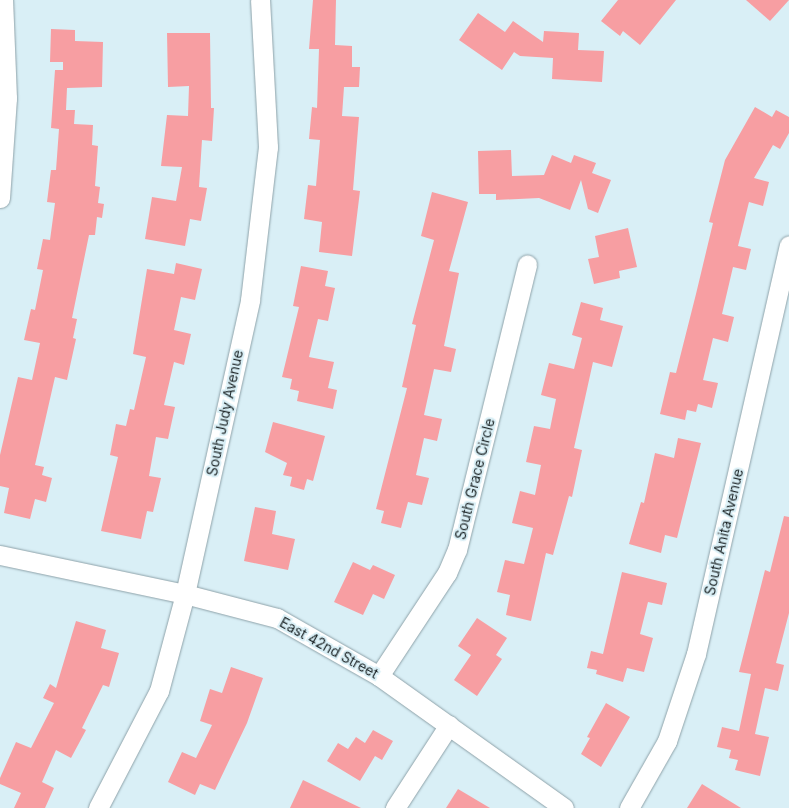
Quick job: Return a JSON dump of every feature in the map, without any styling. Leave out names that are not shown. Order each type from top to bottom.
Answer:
[{"type":"street","points":[[0,198],[7,98],[3,0]]},
{"type":"street","name":"South Judy Avenue","points":[[98,808],[159,691],[185,594],[250,300],[268,147],[260,0]]},
{"type":"street","name":"South Anita Avenue","points":[[629,808],[668,741],[696,654],[789,245]]},
{"type":"street","name":"South Grace Circle","points":[[379,676],[448,573],[457,550],[528,264]]},
{"type":"street","name":"East 42nd Street","points":[[0,555],[185,594],[277,618],[379,676],[564,808]]},
{"type":"street","points":[[395,808],[449,725]]},
{"type":"building","points":[[313,0],[336,0],[335,45],[352,46],[352,67],[360,67],[359,87],[344,87],[342,116],[359,117],[353,190],[360,191],[352,256],[319,252],[322,222],[304,219],[308,185],[316,186],[320,140],[309,139],[312,107],[317,108],[319,49],[309,49]]},
{"type":"building","points":[[618,0],[676,0],[640,45],[623,31],[620,36],[601,21]]},
{"type":"building","points":[[746,0],[789,0],[770,21]]},
{"type":"building","points":[[478,13],[505,32],[513,21],[543,42],[544,31],[579,33],[578,50],[604,51],[602,82],[552,79],[553,58],[520,56],[514,52],[502,70],[459,40]]},
{"type":"building","points":[[51,29],[75,30],[75,41],[103,42],[102,87],[67,88],[66,110],[75,110],[74,124],[93,125],[92,145],[98,146],[95,186],[100,187],[98,203],[104,204],[102,218],[97,217],[95,235],[89,235],[72,318],[77,319],[73,338],[76,339],[67,380],[55,377],[35,465],[44,467],[42,475],[52,478],[46,502],[35,499],[30,519],[4,513],[9,488],[0,486],[0,455],[18,377],[32,380],[40,343],[24,340],[31,309],[35,310],[43,270],[37,269],[43,239],[50,240],[55,203],[47,202],[51,170],[56,170],[59,129],[51,128],[55,70],[63,70],[63,62],[50,62]]},
{"type":"building","points":[[167,33],[210,33],[211,108],[214,108],[212,141],[202,140],[199,187],[207,188],[201,221],[190,219],[185,246],[145,239],[152,197],[176,201],[182,167],[161,166],[167,115],[188,116],[189,86],[168,87]]},
{"type":"building","points":[[755,107],[772,117],[776,110],[789,117],[789,133],[780,149],[773,145],[754,178],[769,182],[763,206],[749,202],[738,246],[751,249],[746,270],[733,267],[722,314],[734,317],[728,342],[713,338],[703,380],[718,383],[712,408],[698,404],[696,412],[687,410],[685,420],[660,414],[670,372],[676,373],[713,223],[709,222],[725,160]]},
{"type":"building","points":[[511,150],[512,176],[544,175],[552,155],[571,163],[574,155],[596,163],[592,173],[611,180],[598,213],[588,209],[581,180],[570,210],[539,198],[496,200],[496,194],[479,194],[478,151]]},
{"type":"building","points":[[432,192],[468,202],[449,271],[459,273],[444,346],[456,349],[451,372],[434,369],[424,415],[442,419],[437,441],[424,438],[416,475],[429,478],[422,505],[408,502],[401,528],[381,523],[384,511],[376,509],[407,388],[402,387],[416,325],[412,324],[434,240],[421,236]]},
{"type":"building","points":[[628,228],[637,267],[619,271],[620,278],[594,284],[588,259],[599,257],[595,236]]},
{"type":"building","points":[[176,263],[202,269],[195,300],[181,297],[174,330],[191,334],[184,365],[174,362],[164,405],[175,407],[168,439],[156,437],[149,476],[161,478],[153,512],[147,511],[141,539],[101,531],[118,457],[110,455],[116,424],[126,426],[130,409],[134,410],[146,357],[133,354],[147,269],[174,274]]},
{"type":"building","points":[[301,266],[328,271],[325,286],[335,288],[328,321],[318,319],[309,357],[334,362],[328,388],[337,390],[333,409],[297,401],[299,391],[290,389],[292,379],[282,377],[299,307],[293,306]]},
{"type":"building","points":[[581,302],[603,308],[600,320],[623,326],[612,367],[593,362],[574,448],[582,450],[572,497],[569,496],[553,555],[546,553],[531,621],[506,615],[510,595],[497,592],[505,560],[524,564],[533,528],[512,523],[520,491],[535,495],[541,465],[526,462],[534,426],[550,429],[556,399],[541,395],[549,363],[574,369],[582,338],[572,335]]},
{"type":"building","points":[[273,422],[325,436],[313,481],[307,479],[304,490],[290,486],[292,477],[283,475],[287,463],[265,452]]},
{"type":"building","points":[[678,438],[701,443],[677,538],[665,535],[661,553],[629,544],[641,502],[644,503],[655,453],[674,458]]},
{"type":"building","points":[[255,507],[276,511],[272,534],[295,539],[288,570],[244,561]]},
{"type":"building","points":[[784,516],[789,517],[789,613],[776,663],[784,665],[778,691],[765,688],[755,734],[769,737],[760,776],[735,770],[738,760],[729,758],[731,750],[717,747],[722,727],[739,731],[751,674],[739,672],[765,570],[770,572]]},
{"type":"building","points":[[353,562],[370,570],[373,565],[395,575],[384,599],[373,594],[363,615],[334,602]]},
{"type":"building","points":[[622,572],[667,583],[662,605],[648,602],[640,634],[653,638],[644,672],[627,668],[623,682],[596,674],[597,670],[587,668],[591,651],[603,654]]},
{"type":"building","points":[[477,618],[507,638],[496,655],[502,659],[477,696],[454,680],[471,655],[458,646]]},
{"type":"building","points":[[76,621],[106,630],[101,648],[119,653],[109,687],[103,685],[82,728],[86,730],[71,758],[56,750],[42,782],[54,788],[45,808],[14,808],[21,793],[0,784],[0,778],[16,742],[31,748],[54,703],[43,698],[50,684],[56,688]]},
{"type":"building","points":[[231,667],[263,678],[247,723],[215,790],[200,784],[195,795],[168,782],[182,752],[196,758],[212,725],[200,721],[210,689],[222,693]]},
{"type":"building","points":[[606,703],[630,717],[601,767],[581,754],[590,738],[587,737]]},
{"type":"building","points":[[373,730],[393,741],[382,760],[375,756],[360,781],[327,761],[338,743],[348,749],[356,737],[365,743]]},
{"type":"building","points":[[303,780],[361,808],[290,808]]},
{"type":"building","points":[[702,784],[741,808],[687,808]]},
{"type":"building","points":[[458,789],[490,808],[446,808]]}]
